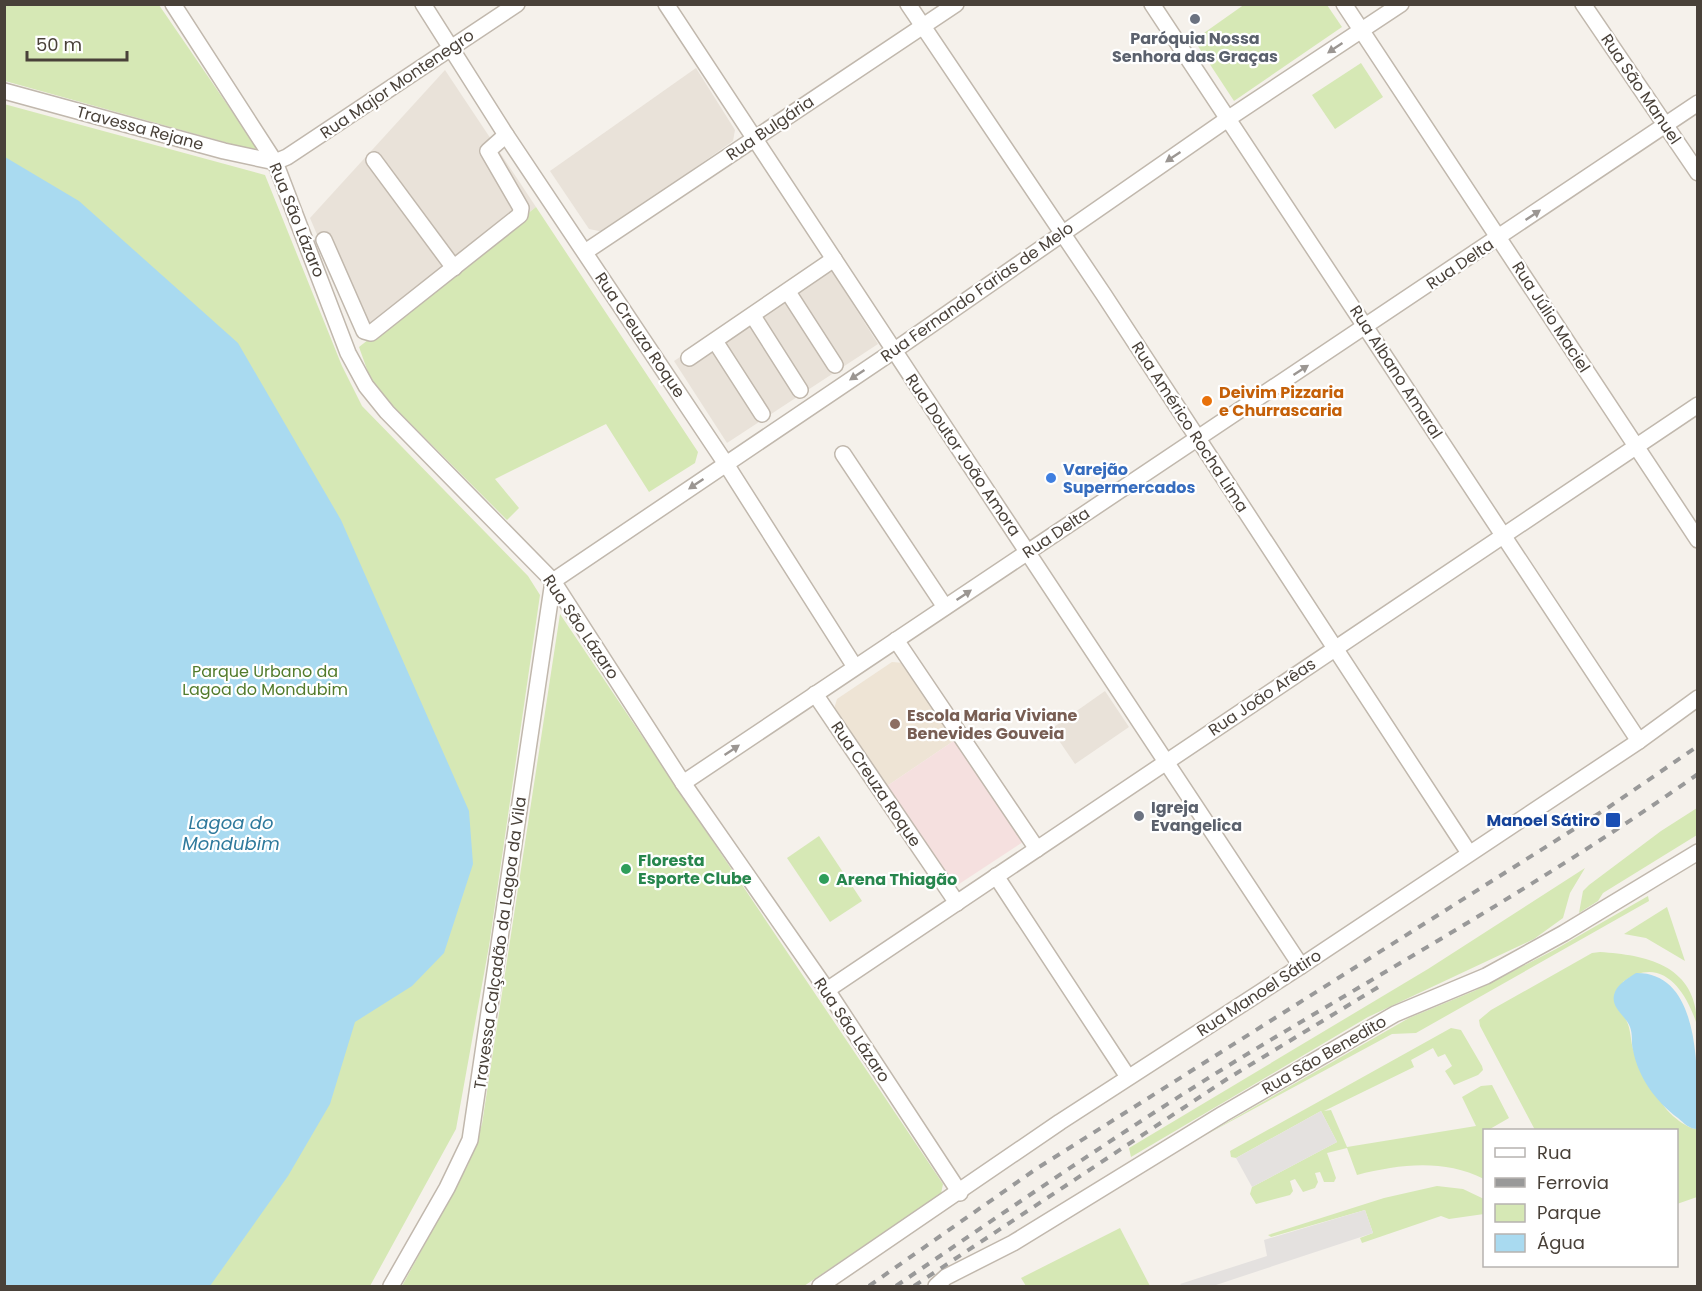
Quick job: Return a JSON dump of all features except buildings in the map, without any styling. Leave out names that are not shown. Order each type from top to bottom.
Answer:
[{"type":"street","name":"Rua São Lázaro","points":[[173,4],[275,162],[348,353],[366,386],[387,412],[553,581],[683,783],[826,990],[960,1193]]},
{"type":"street","name":"Rua Creuza Roque","points":[[423,4],[506,135],[726,464],[855,667]]},
{"type":"street","name":"Rua Major Montenegro","points":[[275,162],[287,157],[517,4]]},
{"type":"street","name":"Rua Doutor João Amora","points":[[666,4],[834,259],[892,352],[1029,551],[1301,966]]},
{"type":"street","name":"Rua Américo Rocha Lima","points":[[908,4],[1198,438],[1469,853]]},
{"type":"street","name":"Rua Bulgária","points":[[585,252],[956,4]]},
{"type":"street","name":"Rua Albano Amaral","points":[[1152,4],[1639,741]]},
{"type":"street","name":"Rua Júlio Maciel","points":[[1344,4],[1698,540]]},
{"type":"street","name":"Rua Fernando Farias de Melo","points":[[553,581],[892,352],[1229,118],[1401,4]]},
{"type":"street","name":"Rua São Manuel","points":[[1583,4],[1698,173]]},
{"type":"street","name":"Travessa Rejane","points":[[4,91],[224,151],[275,162]]},
{"type":"street","name":"Rua Delta","points":[[683,783],[1698,103]]},
{"type":"street","points":[[324,240],[364,331],[369,334],[521,213],[488,152],[506,135]]},
{"type":"street","points":[[374,160],[454,268]]},
{"type":"street","points":[[689,358],[834,259]]},
{"type":"street","points":[[788,292],[835,365]]},
{"type":"street","points":[[753,316],[800,390]]},
{"type":"street","points":[[715,341],[762,414]]},
{"type":"street","name":"Rua João Arêas","points":[[826,990],[1698,405]]},
{"type":"street","points":[[843,454],[945,607]]},
{"type":"street","name":"Travessa Calçadão da Lagoa da Vila","points":[[391,1287],[447,1188],[470,1140],[553,581]]},
{"type":"street","points":[[896,640],[1037,849]]},
{"type":"street","name":"Rua Creuza Roque","points":[[815,694],[957,903]]},
{"type":"street","name":"Rua Manoel Sátiro","points":[[820,1287],[1128,1077],[1301,966],[1639,741],[1698,698]]},
{"type":"street","name":"Rua São Benedito","points":[[936,1287],[946,1277],[956,1280],[1222,1114],[1395,1014],[1486,976],[1564,933],[1698,852]]},
{"type":"street","points":[[996,876],[1128,1077]]},
{"type":"shaded area","points":[[696,68],[735,130],[733,141],[604,232],[589,229],[550,171]]},
{"type":"shaded area","points":[[445,70],[536,207],[369,339],[358,332],[310,218]]},
{"type":"shaded area","points":[[825,260],[878,344],[727,443],[674,361]]},
{"type":"shaded area","name":"Escola Maria Viviane Benevides Gouveia","points":[[892,662],[904,663],[955,740],[887,786],[834,709],[837,699]]},
{"type":"shaded area","points":[[1105,691],[1129,727],[1075,764],[1051,729]]},
{"type":"shaded area","points":[[955,740],[1023,842],[956,886],[887,786]]},
{"type":"shaded area","points":[[1321,1111],[1337,1142],[1252,1187],[1236,1158]]},
{"type":"shaded area","points":[[1365,1210],[1373,1233],[1213,1286],[1182,1286],[1180,1284],[1267,1256],[1264,1240]]},
{"type":"green space","points":[[1245,4],[1327,5],[1342,27],[1234,101],[1194,40]]},
{"type":"green space","points":[[4,5],[159,5],[257,148],[253,150],[5,81]]},
{"type":"green space","points":[[1361,63],[1383,97],[1335,129],[1312,95]]},
{"type":"green space","name":"Lagoa do Mondubim","points":[[4,104],[265,175],[342,366],[362,406],[528,576],[540,595],[489,946],[456,1129],[370,1286],[5,1286]]},
{"type":"green space","points":[[536,207],[698,452],[695,463],[649,492],[606,424],[495,479],[519,508],[507,520],[385,398],[370,378],[359,347]]},
{"type":"green space","name":"Floresta Esporte Clube","points":[[560,614],[943,1184],[941,1194],[804,1286],[402,1286],[468,1165],[482,1124]]},
{"type":"green space","points":[[1697,808],[1697,835],[1603,893],[1598,901],[1579,913],[1583,891],[1589,885],[1661,831]]},
{"type":"green space","name":"Arena Thiagão","points":[[819,836],[862,901],[830,922],[787,858]]},
{"type":"green space","points":[[1585,868],[1570,893],[1563,918],[1534,939],[1368,1017],[1131,1157],[1129,1148],[1428,969]]},
{"type":"green space","points":[[1648,896],[1649,901],[1416,1033],[1392,1034],[1200,1138],[1409,1018],[1474,991],[1556,949]]},
{"type":"green space","points":[[1667,907],[1685,961],[1646,938],[1624,934]]},
{"type":"green space","points":[[1592,953],[1635,956],[1652,961],[1666,967],[1689,989],[1695,1005],[1697,1025],[1679,989],[1660,974],[1649,972],[1637,974],[1623,982],[1619,1011],[1628,1024],[1638,1061],[1664,1105],[1681,1122],[1697,1129],[1697,1197],[1678,1204],[1678,1129],[1534,1129],[1480,1026],[1479,1020],[1491,1010]]},
{"type":"green space","points":[[1451,1028],[1461,1030],[1483,1070],[1478,1075],[1454,1085],[1445,1071],[1452,1066],[1445,1054],[1438,1057],[1433,1048],[1411,1060],[1414,1067],[1324,1111],[1331,1110],[1347,1147],[1476,1126],[1462,1097],[1481,1086],[1492,1085],[1509,1118],[1490,1129],[1483,1129],[1483,1179],[1453,1168],[1422,1165],[1390,1168],[1357,1175],[1347,1148],[1327,1153],[1336,1178],[1334,1182],[1324,1182],[1320,1172],[1315,1173],[1318,1182],[1315,1188],[1303,1192],[1295,1179],[1290,1181],[1293,1191],[1290,1195],[1256,1204],[1250,1194],[1252,1187],[1337,1142],[1321,1111],[1236,1158],[1231,1157],[1230,1151]]},
{"type":"green space","points":[[1437,1186],[1463,1189],[1483,1199],[1483,1214],[1449,1219],[1441,1216],[1362,1243],[1360,1238],[1373,1233],[1365,1210],[1271,1237],[1268,1235],[1384,1198]]},
{"type":"green space","points":[[1120,1228],[1150,1286],[1026,1286],[1021,1278]]},
{"type":"water","name":"Lagoa do Mondubim","points":[[5,157],[79,201],[238,343],[341,520],[469,811],[473,864],[444,953],[412,986],[355,1022],[330,1104],[288,1176],[210,1286],[5,1286]]},
{"type":"water","points":[[1636,973],[1658,977],[1674,989],[1685,1007],[1696,1055],[1697,1129],[1687,1125],[1655,1097],[1635,1060],[1630,1027],[1615,1004],[1614,995],[1620,985]]},
{"type":"railway","points":[[869,1286],[1036,1169],[1609,807],[1698,746]]},
{"type":"railway","points":[[896,1286],[1195,1086],[1529,885],[1698,774]]},
{"type":"railway","points":[[914,1286],[1227,1079],[1380,986]]},
{"type":"place","name":"Paróquia Nossa Senhora das Graças","points":[[1195,19]]},
{"type":"place","name":"Deivim Pizzaria e Churrascaria","points":[[1207,401]]},
{"type":"place","name":"Varejão Supermercados","points":[[1051,478]]},
{"type":"place","name":"Escola Maria Viviane Benevides Gouveia","points":[[895,724]]},
{"type":"place","name":"Igreja Evangelica","points":[[1139,816]]},
{"type":"place","name":"Manoel Sátiro","points":[[1613,820]]},
{"type":"place","name":"Floresta Esporte Clube","points":[[626,869]]},
{"type":"place","name":"Arena Thiagão","points":[[824,879]]},
{"type":"park label","name":"Parque Urbano da Lagoa do Mondubim","points":[[265,680]]}]
